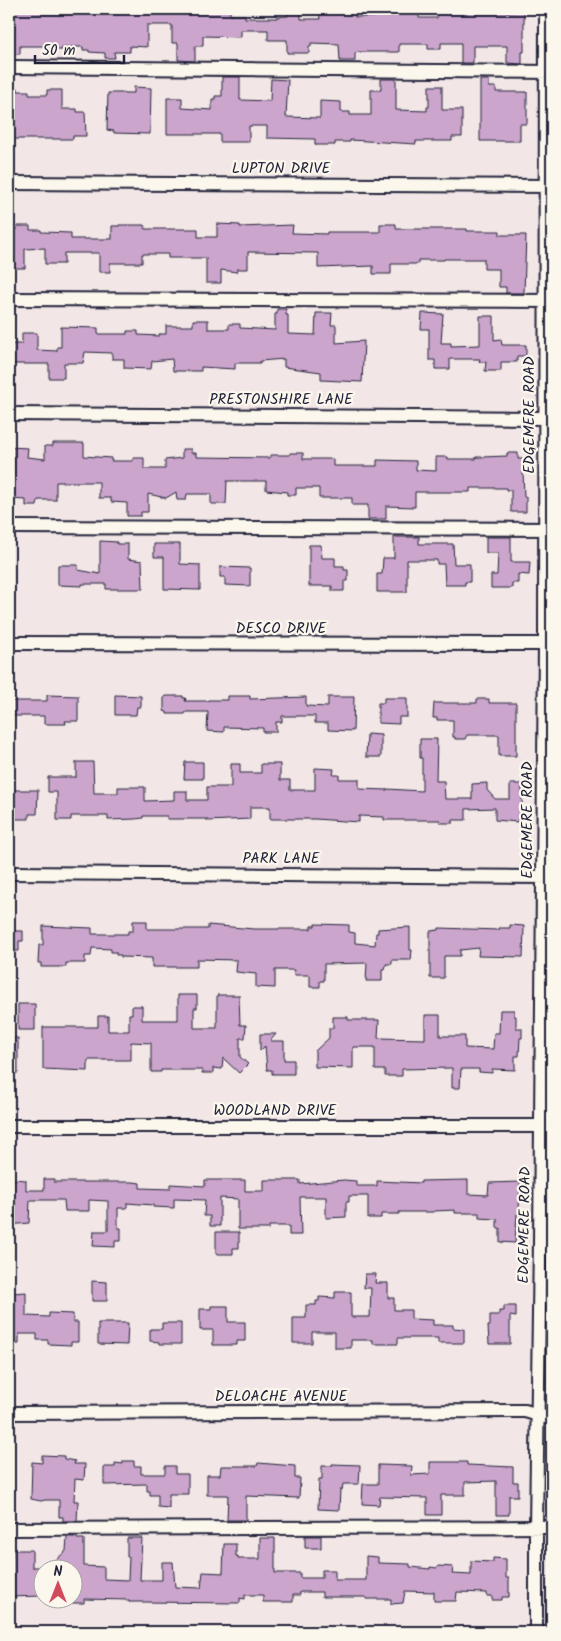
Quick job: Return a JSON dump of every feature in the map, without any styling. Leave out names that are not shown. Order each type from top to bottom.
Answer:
[{"type":"street","name":"EDGEMERE ROAD","points":[[536,1632],[537,1415],[546,1242],[541,1126],[547,1058],[548,877],[549,72],[546,9]]},
{"type":"street","points":[[9,67],[549,72]]},
{"type":"street","name":"LUPTON DRIVE","points":[[9,183],[549,186]]},
{"type":"street","points":[[9,298],[549,301]]},
{"type":"street","name":"PRESTONSHIRE LANE","points":[[9,414],[549,418]]},
{"type":"street","points":[[9,527],[549,529]]},
{"type":"street","name":"DESCO DRIVE","points":[[9,642],[293,645],[549,644]]},
{"type":"street","name":"PARK LANE","points":[[9,873],[548,877]]},
{"type":"street","name":"WOODLAND DRIVE","points":[[9,1126],[541,1126]]},
{"type":"street","name":"DELOACHE AVENUE","points":[[9,1413],[525,1411],[552,1420]]},
{"type":"street","points":[[9,1528],[552,1527]]},
{"type":"building","points":[[9,9],[98,9],[98,13],[126,11],[126,9],[230,9],[230,15],[245,15],[245,18],[277,18],[288,16],[288,9],[301,9],[301,19],[320,19],[319,10],[335,9],[355,9],[355,17],[374,17],[374,9],[419,9],[419,18],[437,18],[437,9],[492,9],[492,12],[514,12],[514,9],[524,9],[524,52],[522,52],[522,64],[507,63],[507,46],[473,46],[473,63],[461,63],[461,43],[441,43],[441,49],[428,49],[428,44],[399,44],[399,52],[357,52],[355,54],[355,61],[340,61],[339,44],[311,43],[309,53],[287,53],[287,40],[268,40],[268,30],[241,30],[241,37],[203,36],[203,46],[195,46],[195,61],[178,60],[178,43],[172,43],[172,25],[147,25],[147,47],[130,46],[130,52],[114,52],[115,58],[105,58],[105,53],[89,52],[89,50],[83,50],[83,47],[62,47],[62,50],[52,50],[52,46],[20,46],[20,54],[9,54]]},
{"type":"building","points":[[222,77],[240,77],[240,100],[270,101],[271,79],[288,80],[286,117],[320,118],[320,101],[341,102],[341,112],[350,112],[350,115],[371,115],[371,90],[381,90],[381,79],[396,79],[396,110],[427,111],[427,107],[429,107],[429,86],[442,86],[442,110],[462,110],[462,137],[452,137],[452,141],[416,141],[416,144],[350,140],[350,142],[335,142],[335,145],[315,145],[315,139],[267,138],[267,126],[249,126],[249,142],[220,142],[220,134],[167,134],[167,98],[182,98],[182,108],[212,110],[212,99],[215,99],[215,96],[222,96]]},
{"type":"building","points":[[480,80],[489,80],[489,87],[496,87],[496,92],[527,92],[527,124],[520,124],[520,141],[480,141]]},
{"type":"building","points":[[134,87],[151,88],[150,134],[114,133],[114,131],[107,130],[108,93],[134,93]]},
{"type":"building","points":[[9,88],[18,88],[18,91],[29,91],[29,95],[47,95],[47,90],[62,90],[62,109],[77,109],[77,112],[85,112],[86,136],[73,136],[73,139],[9,139]]},
{"type":"building","points":[[217,224],[240,225],[240,227],[293,225],[292,233],[327,234],[327,232],[380,232],[380,224],[396,224],[396,229],[467,229],[467,231],[500,231],[500,235],[526,235],[524,293],[506,293],[506,287],[499,287],[499,269],[484,269],[484,259],[418,260],[418,264],[391,264],[391,274],[373,274],[373,266],[318,268],[318,253],[248,252],[248,269],[237,269],[237,272],[221,270],[221,283],[206,283],[206,258],[168,258],[168,254],[142,254],[142,263],[110,263],[110,272],[99,272],[99,253],[64,253],[64,264],[45,264],[45,248],[25,249],[25,268],[9,268],[9,229],[17,229],[17,226],[30,226],[30,230],[41,230],[41,232],[71,233],[71,239],[112,239],[112,226],[119,225],[145,225],[145,229],[198,229],[198,237],[217,237]]},
{"type":"building","points":[[277,309],[286,309],[286,315],[288,315],[288,334],[315,335],[316,313],[332,313],[331,325],[336,325],[336,343],[364,341],[362,382],[321,380],[321,372],[284,367],[284,359],[260,361],[260,363],[235,363],[235,369],[201,367],[201,371],[173,371],[172,359],[152,361],[151,369],[124,368],[124,359],[112,359],[112,353],[85,352],[83,363],[64,363],[64,378],[49,378],[49,364],[9,364],[9,344],[22,344],[22,333],[37,333],[37,350],[57,351],[57,347],[61,347],[61,327],[98,328],[98,334],[127,334],[127,331],[138,331],[138,335],[159,336],[159,334],[166,334],[166,326],[193,326],[193,320],[208,320],[208,329],[229,329],[229,324],[240,324],[240,328],[275,330],[275,314],[277,314]]},
{"type":"building","points":[[422,313],[443,314],[441,343],[451,343],[451,346],[480,345],[480,316],[494,316],[494,340],[501,339],[502,345],[526,345],[526,356],[517,356],[517,362],[501,362],[501,371],[485,371],[486,362],[479,362],[480,359],[450,359],[450,369],[435,369],[435,360],[429,360],[429,329],[421,329]]},
{"type":"building","points":[[53,443],[84,443],[84,456],[111,458],[111,461],[133,461],[133,458],[144,458],[144,469],[165,469],[165,460],[182,458],[182,449],[191,449],[191,453],[196,453],[196,457],[270,458],[270,455],[303,453],[303,459],[333,459],[333,466],[377,466],[377,460],[416,461],[416,470],[436,471],[436,457],[476,459],[476,457],[507,456],[507,453],[518,453],[518,459],[525,459],[525,471],[523,471],[526,512],[511,512],[511,490],[506,490],[506,488],[470,488],[470,492],[415,492],[415,507],[386,506],[386,519],[368,519],[368,505],[352,505],[352,498],[319,498],[319,488],[296,488],[296,495],[287,495],[287,492],[266,490],[266,481],[227,481],[226,504],[211,504],[211,494],[187,494],[186,500],[177,500],[176,492],[166,498],[148,494],[148,512],[141,512],[141,516],[127,516],[127,503],[111,502],[111,498],[99,498],[99,482],[56,482],[56,500],[38,500],[37,506],[26,506],[26,500],[9,499],[9,447],[28,448],[27,457],[45,459],[45,446],[53,446]]},
{"type":"building","points":[[394,537],[419,537],[419,544],[453,544],[454,564],[470,564],[470,582],[465,582],[465,585],[445,585],[444,564],[437,564],[437,560],[407,560],[407,592],[377,592],[377,574],[382,574],[383,558],[394,558]]},
{"type":"building","points":[[486,537],[511,537],[511,562],[530,562],[529,575],[518,574],[518,583],[512,583],[512,588],[491,588],[491,575],[497,575],[498,553],[486,553]]},
{"type":"building","points":[[100,541],[128,544],[128,559],[142,561],[143,589],[106,589],[106,584],[58,585],[58,565],[78,565],[78,570],[100,574]]},
{"type":"building","points":[[154,544],[180,544],[180,564],[200,565],[200,590],[164,589],[164,557],[154,557]]},
{"type":"building","points":[[309,545],[321,545],[322,558],[335,558],[335,566],[344,566],[344,570],[348,570],[348,581],[344,581],[344,591],[332,591],[332,586],[309,586]]},
{"type":"building","points":[[220,567],[250,568],[250,586],[225,585],[225,577],[220,577]]},
{"type":"building","points":[[47,695],[78,696],[78,721],[65,721],[66,724],[44,724],[44,716],[9,716],[9,701],[47,701]]},
{"type":"building","points":[[115,695],[141,696],[141,707],[137,707],[136,715],[115,715]]},
{"type":"building","points":[[183,696],[183,698],[186,698],[185,701],[228,700],[228,696],[250,696],[250,699],[306,697],[306,706],[328,707],[328,697],[354,697],[353,731],[328,730],[328,723],[315,723],[315,716],[282,716],[282,722],[276,722],[276,732],[263,732],[263,728],[224,727],[224,732],[207,731],[208,712],[167,714],[164,711],[164,697]]},
{"type":"building","points":[[384,698],[407,698],[407,717],[399,717],[399,724],[378,723],[378,703],[384,703]]},
{"type":"building","points":[[477,699],[489,699],[489,703],[516,703],[516,756],[499,756],[499,735],[467,735],[465,739],[455,739],[453,737],[453,720],[437,720],[437,718],[433,718],[434,703],[477,703]]},
{"type":"building","points":[[367,734],[381,735],[381,757],[366,757]]},
{"type":"building","points":[[420,739],[437,739],[436,781],[444,781],[445,799],[472,799],[472,784],[487,783],[487,790],[495,799],[510,799],[510,784],[522,784],[522,814],[518,814],[518,822],[495,820],[495,808],[466,809],[466,820],[440,823],[440,820],[384,820],[384,817],[359,816],[359,822],[315,819],[270,819],[270,807],[250,807],[250,819],[207,821],[207,819],[167,819],[167,816],[143,816],[143,818],[135,819],[108,820],[108,816],[71,816],[71,820],[57,820],[57,792],[48,792],[48,777],[76,777],[76,762],[93,762],[94,793],[118,793],[118,787],[145,787],[145,801],[174,800],[174,791],[187,791],[187,800],[207,800],[207,787],[231,787],[231,764],[240,764],[240,773],[261,773],[261,764],[280,764],[280,780],[290,780],[290,790],[315,790],[315,768],[334,769],[333,775],[339,775],[339,779],[359,779],[359,789],[422,791]]},
{"type":"building","points":[[185,762],[203,762],[203,779],[184,779]]},
{"type":"building","points":[[9,790],[38,790],[37,814],[29,814],[29,819],[9,819]]},
{"type":"building","points":[[133,921],[147,921],[147,929],[208,929],[208,925],[254,929],[311,929],[311,926],[315,926],[315,924],[349,925],[349,932],[355,933],[355,943],[375,945],[378,929],[410,927],[411,960],[392,960],[392,964],[386,964],[385,970],[382,970],[382,981],[366,981],[367,963],[324,964],[324,981],[320,981],[320,987],[310,987],[310,975],[294,975],[294,970],[275,970],[275,988],[256,987],[256,974],[236,972],[237,960],[197,959],[197,967],[152,967],[152,958],[121,957],[121,955],[116,955],[116,952],[111,952],[111,949],[92,948],[91,956],[85,956],[85,963],[66,963],[66,967],[41,967],[41,963],[38,963],[39,945],[43,945],[43,926],[92,928],[92,934],[128,934],[128,931],[133,931]]},
{"type":"building","points":[[510,925],[524,926],[523,957],[478,956],[479,948],[460,950],[460,956],[444,956],[444,978],[430,978],[430,931],[439,930],[439,928],[499,930],[499,928],[510,928]]},
{"type":"building","points":[[9,931],[23,931],[23,941],[19,941],[19,951],[9,951]]},
{"type":"building","points":[[178,995],[197,995],[197,1008],[194,1008],[194,1028],[217,1028],[217,995],[239,995],[240,1025],[246,1025],[245,1038],[240,1038],[240,1057],[248,1064],[239,1073],[223,1058],[222,1069],[213,1068],[213,1073],[202,1073],[202,1070],[161,1070],[161,1072],[151,1072],[151,1043],[131,1042],[131,1060],[88,1060],[88,1071],[43,1069],[43,1027],[98,1027],[98,1016],[108,1016],[108,1031],[129,1031],[129,1014],[132,1014],[132,1006],[142,1006],[142,1020],[178,1020]]},
{"type":"building","points":[[18,1004],[35,1004],[35,1030],[18,1030]]},
{"type":"building","points":[[500,1010],[514,1010],[516,1028],[522,1028],[519,1056],[515,1056],[515,1070],[492,1069],[492,1073],[479,1072],[479,1069],[461,1069],[460,1088],[452,1088],[452,1068],[402,1069],[402,1076],[385,1076],[385,1070],[375,1070],[375,1047],[353,1047],[353,1068],[315,1067],[315,1051],[329,1038],[329,1028],[333,1028],[333,1017],[348,1017],[348,1020],[379,1020],[378,1038],[425,1039],[425,1015],[440,1015],[440,1036],[465,1036],[465,1048],[493,1049],[494,1033],[499,1033]]},
{"type":"building","points":[[260,1034],[276,1034],[270,1041],[284,1041],[284,1060],[294,1060],[294,1074],[272,1074],[272,1070],[267,1070],[265,1046],[260,1051]]},
{"type":"building","points":[[9,1038],[18,1038],[18,1073],[9,1073]]},
{"type":"building","points":[[13,1179],[26,1180],[26,1190],[44,1190],[44,1179],[54,1179],[54,1182],[133,1182],[140,1183],[140,1188],[170,1189],[170,1184],[205,1186],[205,1180],[245,1180],[245,1191],[264,1191],[264,1180],[300,1180],[300,1184],[344,1180],[356,1181],[356,1186],[377,1186],[377,1181],[421,1183],[421,1181],[468,1180],[468,1194],[488,1195],[489,1183],[520,1182],[519,1215],[517,1214],[515,1243],[500,1242],[500,1228],[497,1228],[497,1219],[479,1218],[479,1213],[455,1213],[455,1210],[399,1212],[399,1214],[381,1214],[381,1218],[368,1218],[368,1196],[349,1196],[349,1202],[346,1202],[346,1217],[326,1218],[326,1197],[300,1197],[301,1235],[289,1235],[289,1226],[269,1226],[269,1229],[238,1229],[238,1199],[220,1198],[220,1226],[210,1226],[210,1216],[204,1216],[205,1200],[174,1199],[174,1208],[127,1203],[127,1208],[118,1208],[118,1228],[121,1228],[121,1241],[115,1241],[115,1247],[93,1246],[94,1231],[108,1231],[108,1201],[89,1200],[89,1211],[65,1211],[64,1200],[30,1200],[29,1223],[9,1225],[9,1182],[13,1182]]},
{"type":"building","points":[[216,1232],[239,1232],[239,1248],[233,1248],[233,1254],[216,1254]]},
{"type":"building","points":[[365,1274],[376,1274],[375,1283],[388,1283],[388,1298],[394,1298],[394,1310],[411,1310],[411,1319],[433,1320],[433,1325],[453,1325],[453,1328],[464,1329],[464,1343],[438,1343],[438,1338],[398,1338],[398,1344],[373,1344],[373,1340],[351,1340],[351,1348],[335,1348],[335,1332],[312,1332],[312,1343],[293,1343],[293,1318],[306,1318],[306,1305],[316,1305],[319,1297],[335,1298],[335,1292],[351,1292],[351,1317],[370,1317],[371,1288],[364,1288]]},
{"type":"building","points":[[92,1281],[107,1282],[107,1301],[92,1301]]},
{"type":"building","points":[[26,1292],[26,1316],[49,1317],[49,1313],[73,1314],[73,1322],[78,1322],[78,1342],[71,1342],[71,1345],[48,1344],[48,1340],[37,1340],[37,1334],[19,1334],[19,1344],[9,1344],[9,1313],[13,1311],[13,1293]]},
{"type":"building","points":[[211,1306],[228,1306],[228,1322],[245,1322],[245,1341],[237,1341],[237,1345],[213,1345],[213,1330],[200,1330],[200,1309],[211,1309]]},
{"type":"building","points":[[504,1306],[516,1306],[516,1317],[510,1316],[510,1344],[489,1344],[488,1326],[490,1326],[490,1315],[499,1315],[499,1311],[504,1311]]},
{"type":"building","points":[[98,1323],[128,1323],[127,1345],[98,1344]]},
{"type":"building","points":[[162,1323],[181,1323],[181,1344],[159,1344],[159,1342],[150,1341],[150,1329],[162,1329]]},
{"type":"building","points":[[42,1455],[64,1456],[64,1459],[75,1461],[74,1464],[85,1464],[84,1480],[75,1479],[74,1501],[78,1501],[77,1521],[63,1521],[63,1517],[59,1517],[59,1500],[41,1501],[31,1499],[32,1462],[42,1463]]},
{"type":"building","points":[[123,1461],[134,1461],[134,1466],[141,1466],[141,1474],[165,1474],[165,1466],[175,1466],[175,1474],[188,1474],[188,1494],[169,1494],[169,1508],[158,1507],[158,1495],[150,1495],[150,1491],[147,1491],[147,1484],[104,1485],[104,1467],[115,1467],[115,1463],[123,1464]]},
{"type":"building","points":[[430,1462],[467,1462],[467,1465],[513,1467],[513,1482],[518,1482],[518,1496],[509,1496],[509,1515],[496,1515],[496,1481],[465,1482],[465,1495],[441,1495],[441,1515],[427,1515],[427,1498],[380,1497],[379,1505],[362,1504],[363,1484],[378,1484],[378,1465],[412,1466],[411,1475],[430,1474]]},
{"type":"building","points":[[258,1463],[295,1466],[295,1478],[300,1478],[299,1498],[246,1496],[246,1520],[227,1520],[228,1495],[207,1495],[207,1475],[220,1475],[221,1466],[257,1466]]},
{"type":"building","points":[[332,1464],[360,1465],[359,1484],[343,1484],[342,1490],[340,1490],[339,1510],[318,1509],[319,1479],[322,1479],[322,1466],[332,1466]]},
{"type":"building","points":[[305,1536],[321,1536],[321,1548],[305,1548]]},
{"type":"building","points":[[67,1537],[84,1539],[84,1566],[104,1567],[104,1579],[128,1580],[129,1557],[127,1557],[127,1538],[142,1538],[140,1580],[162,1580],[162,1562],[173,1562],[175,1587],[201,1588],[203,1572],[223,1573],[224,1544],[236,1544],[236,1556],[238,1556],[238,1559],[260,1559],[260,1538],[275,1538],[275,1573],[300,1573],[300,1578],[322,1578],[322,1570],[335,1570],[335,1580],[366,1580],[366,1556],[378,1557],[378,1563],[410,1564],[410,1567],[430,1569],[430,1567],[437,1568],[438,1566],[453,1567],[452,1574],[471,1575],[471,1561],[493,1562],[493,1558],[506,1559],[509,1597],[502,1597],[502,1600],[492,1600],[492,1596],[487,1596],[487,1593],[457,1592],[456,1601],[434,1601],[434,1592],[405,1591],[403,1603],[391,1604],[391,1599],[322,1597],[322,1592],[300,1592],[300,1595],[293,1595],[293,1602],[263,1602],[263,1595],[245,1595],[245,1599],[240,1598],[240,1603],[129,1602],[129,1600],[84,1599],[84,1603],[82,1603],[82,1558],[58,1558],[66,1551]]},
{"type":"building","points":[[12,1550],[32,1550],[32,1596],[9,1597],[9,1558],[12,1558]]}]
